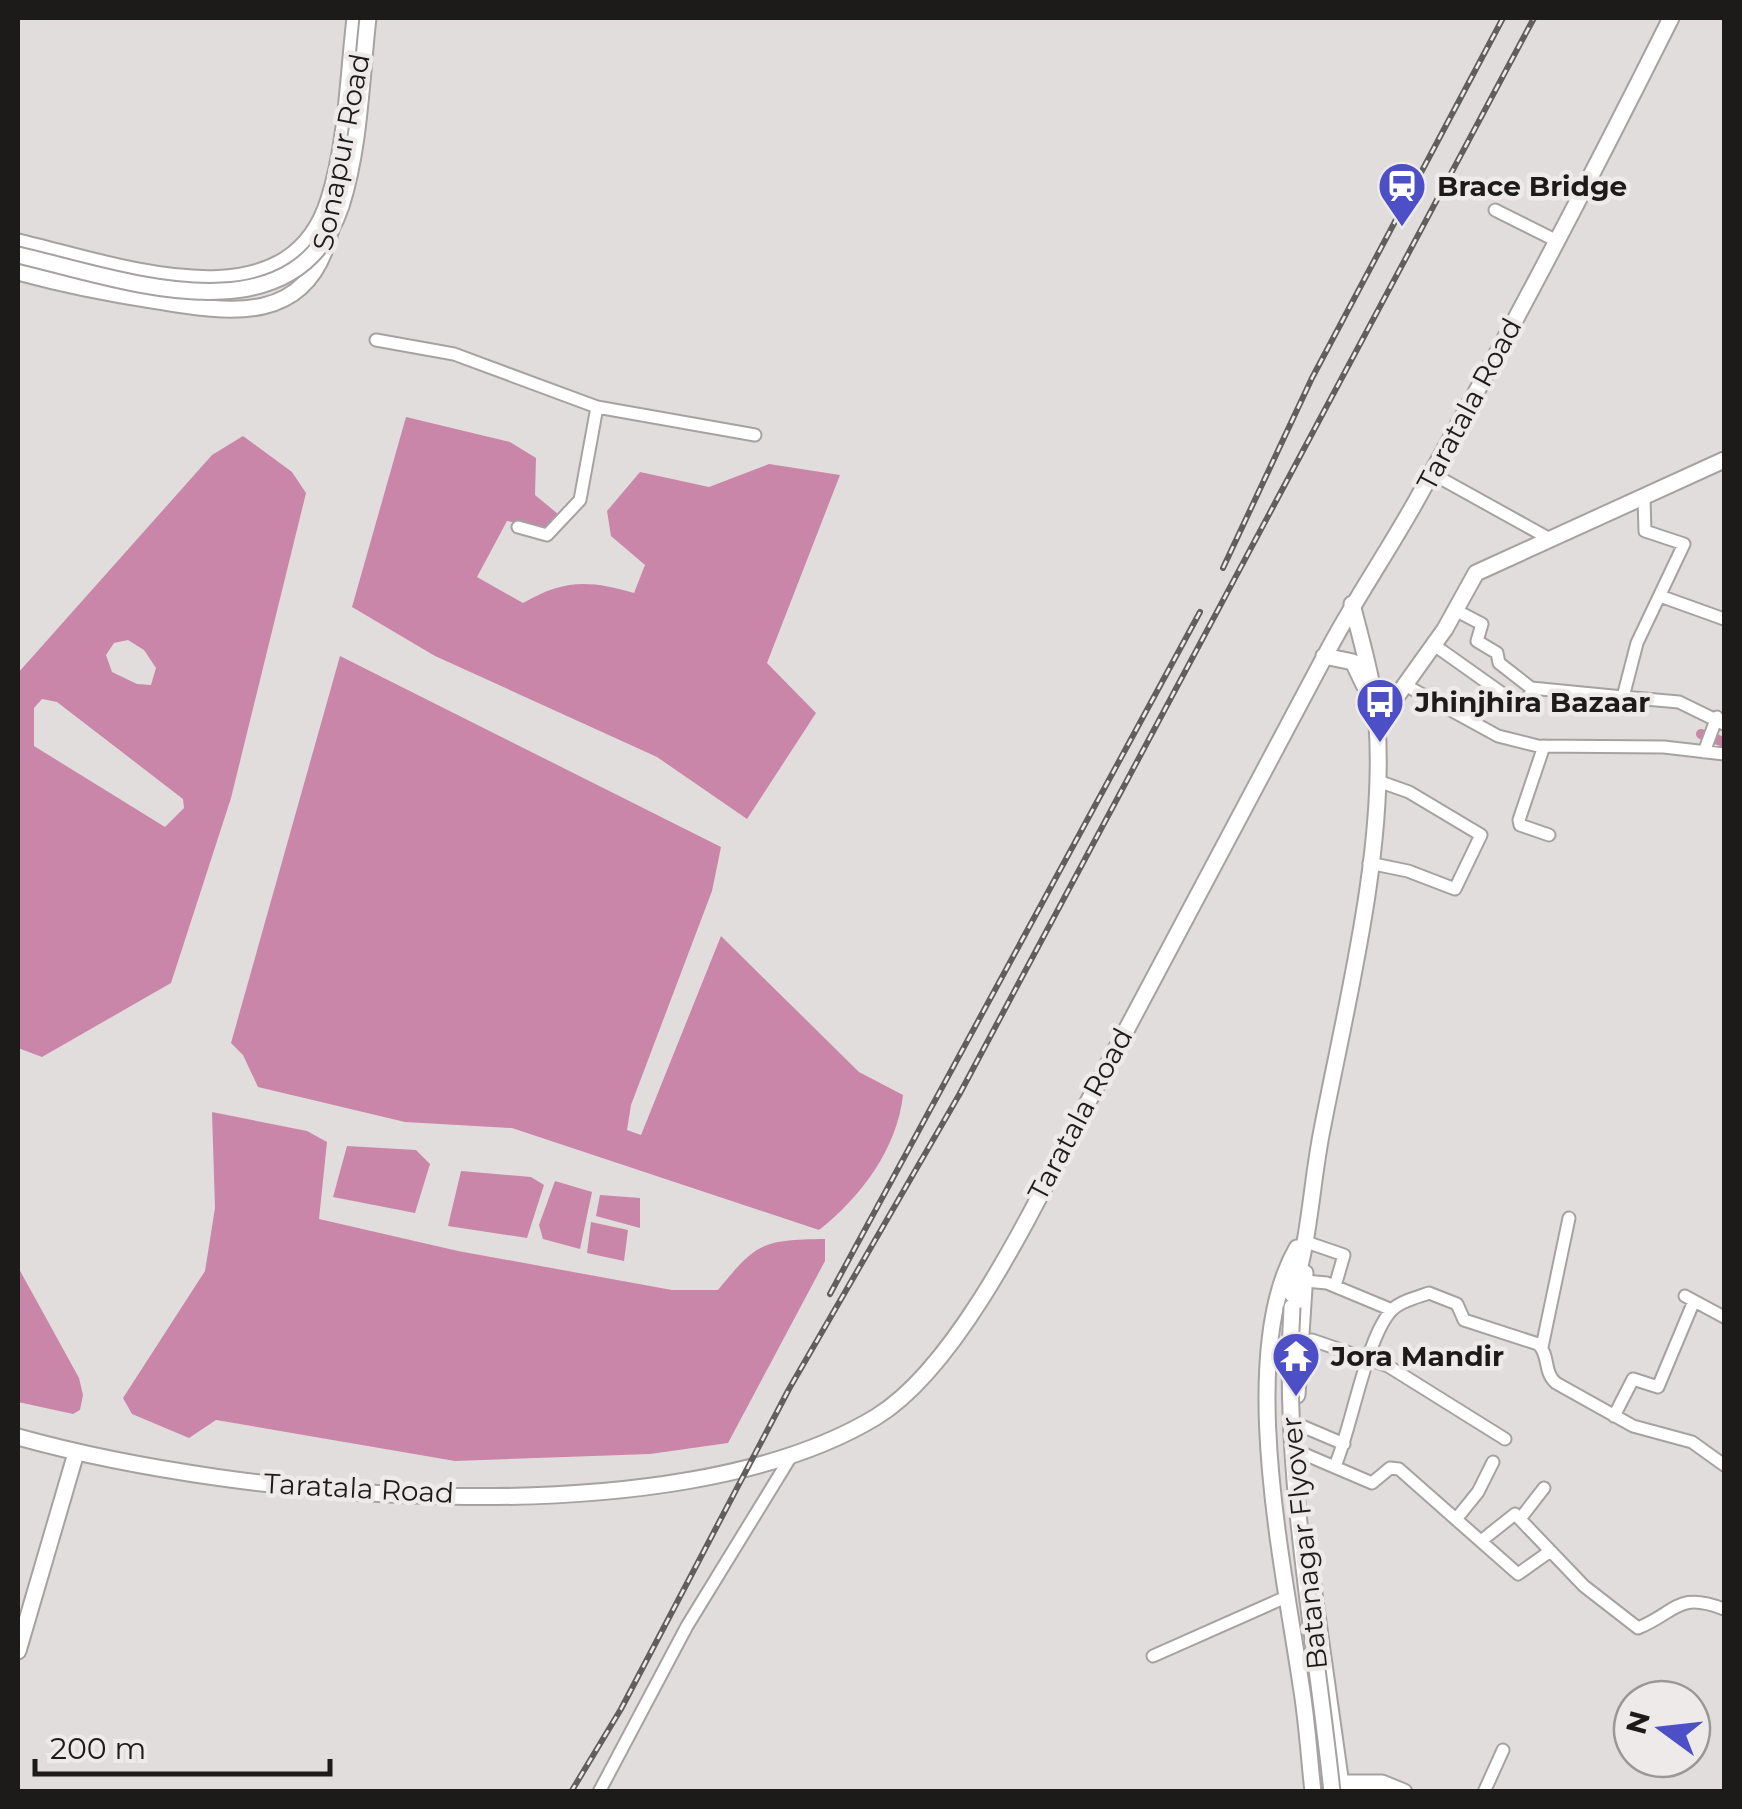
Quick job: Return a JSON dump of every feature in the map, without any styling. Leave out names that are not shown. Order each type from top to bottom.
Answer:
[{"type":"street","points":[[18,242],[166,275],[210,280],[256,274],[287,259],[313,233],[329,200],[355,18]]},
{"type":"street","points":[[18,255],[164,288],[209,292],[259,287],[294,269],[323,240],[341,204],[349,175],[367,18]]},
{"type":"street","name":"Sonapur Road","points":[[18,272],[90,290],[229,312],[259,308],[285,296],[316,272],[326,252],[353,120],[367,18]]},
{"type":"street","name":"Taratala Road","points":[[18,1437],[159,1470],[286,1487],[440,1494],[630,1487],[734,1473],[790,1458],[878,1416],[922,1381],[950,1348],[1051,1170],[1352,604],[1432,473],[1557,241],[1671,18]]},
{"type":"street","points":[[1496,210],[1557,241]]},
{"type":"street","points":[[376,340],[454,354],[597,407],[755,435]]},
{"type":"street","points":[[518,527],[548,534],[580,500],[597,407]]},
{"type":"street","points":[[1373,720],[1434,645],[1476,573],[1724,460]]},
{"type":"street","points":[[1432,473],[1550,539]]},
{"type":"street","points":[[1623,697],[1637,643],[1684,543],[1645,531],[1644,498]]},
{"type":"street","points":[[1660,596],[1724,619]]},
{"type":"street","points":[[1352,604],[1373,720],[1378,781],[1369,863],[1302,1250],[1279,1285],[1270,1368],[1273,1487],[1312,1788],[1382,1783],[1404,1792]]},
{"type":"street","points":[[1455,610],[1482,624],[1477,641],[1535,689],[1679,702],[1720,721],[1704,752]]},
{"type":"street","points":[[1434,645],[1520,706],[1535,689]]},
{"type":"street","points":[[1324,656],[1342,656],[1355,665],[1373,720],[1360,874],[1302,1250],[1305,1281],[1299,1342],[1297,1451],[1338,1788]]},
{"type":"street","points":[[1405,685],[1498,736],[1544,746],[1724,754]]},
{"type":"street","points":[[1544,746],[1519,820],[1520,825],[1549,834]]},
{"type":"street","points":[[1369,863],[1408,871],[1455,888],[1481,835],[1409,792],[1378,781]]},
{"type":"street","points":[[1569,1218],[1542,1347],[1552,1380],[1640,1428],[1692,1442],[1724,1465]]},
{"type":"street","points":[[1302,1250],[1344,1255],[1335,1286]]},
{"type":"street","name":"Batanagar Flyover","points":[[1302,1250],[1292,1301],[1288,1368],[1292,1480],[1338,1788]]},
{"type":"street","points":[[1305,1281],[1335,1286],[1392,1310]]},
{"type":"street","points":[[1335,1466],[1376,1334],[1392,1310],[1435,1294],[1457,1304],[1464,1320],[1542,1347]]},
{"type":"street","points":[[1614,1416],[1634,1378],[1658,1387],[1690,1299],[1724,1317]]},
{"type":"street","points":[[1299,1342],[1312,1340],[1396,1370],[1440,1402],[1505,1439]]},
{"type":"street","points":[[1297,1424],[1344,1444]]},
{"type":"street","points":[[1297,1451],[1372,1483],[1396,1467],[1518,1574],[1549,1552]]},
{"type":"street","points":[[18,1652],[76,1453]]},
{"type":"street","points":[[599,1792],[687,1626],[790,1458]]},
{"type":"street","points":[[1458,1518],[1478,1492],[1493,1462]]},
{"type":"street","points":[[1520,1519],[1544,1488]]},
{"type":"street","points":[[1481,1541],[1515,1514],[1549,1552],[1638,1628],[1681,1602],[1698,1601],[1724,1609]]},
{"type":"street","points":[[1153,1656],[1286,1597]]},
{"type":"street","points":[[1484,1792],[1503,1750]]},
{"type":"shaded area","points":[[406,417],[510,442],[536,458],[535,495],[558,514],[548,529],[507,521],[477,577],[523,603],[551,589],[577,584],[634,593],[645,565],[611,536],[607,511],[640,472],[709,487],[769,464],[840,475],[767,663],[816,713],[747,819],[657,757],[435,656],[352,607]]},
{"type":"shaded area","points":[[243,436],[292,472],[306,493],[231,798],[171,983],[42,1057],[18,1048],[18,673],[212,455]],"holes":[[[128,640],[144,650],[156,668],[151,685],[137,684],[112,672],[106,655],[114,643]],[[42,699],[57,702],[183,799],[184,808],[165,827],[34,746],[34,708]]]},
{"type":"shaded area","points":[[340,656],[721,847],[712,891],[631,1105],[627,1130],[641,1135],[721,936],[859,1072],[903,1095],[885,1153],[849,1203],[819,1230],[512,1128],[405,1122],[258,1087],[243,1055],[231,1043]]},
{"type":"shaded area","points":[[212,1112],[307,1131],[327,1142],[319,1219],[458,1251],[672,1290],[718,1290],[742,1262],[774,1243],[825,1239],[825,1261],[728,1443],[650,1454],[455,1461],[216,1420],[189,1438],[132,1414],[123,1398],[205,1271],[215,1208]]},
{"type":"shaded area","points":[[347,1146],[416,1150],[430,1164],[415,1213],[333,1197]]},
{"type":"shaded area","points":[[461,1171],[531,1177],[544,1185],[527,1238],[448,1226]]},
{"type":"shaded area","points":[[555,1181],[592,1192],[580,1249],[543,1239],[539,1225]]},
{"type":"shaded area","points":[[600,1195],[640,1198],[640,1228],[596,1216]]},
{"type":"shaded area","points":[[591,1222],[628,1230],[624,1261],[587,1253]]},
{"type":"shaded area","points":[[18,1267],[79,1378],[83,1395],[80,1410],[73,1414],[18,1402]]},
{"type":"waterway","points":[[1701,734],[1724,742]]},
{"type":"railway","points":[[1223,568],[1312,378],[1503,18]]},
{"type":"railway","points":[[571,1792],[621,1709],[789,1389],[959,1095],[1534,18]]},
{"type":"railway","points":[[830,1294],[1200,612]]},
{"type":"place","name":"Brace Bridge","points":[[1402,228]]},
{"type":"place","name":"Jhinjhira Bazaar","points":[[1380,744]]},
{"type":"place","name":"Jora Mandir","points":[[1296,1398]]}]
